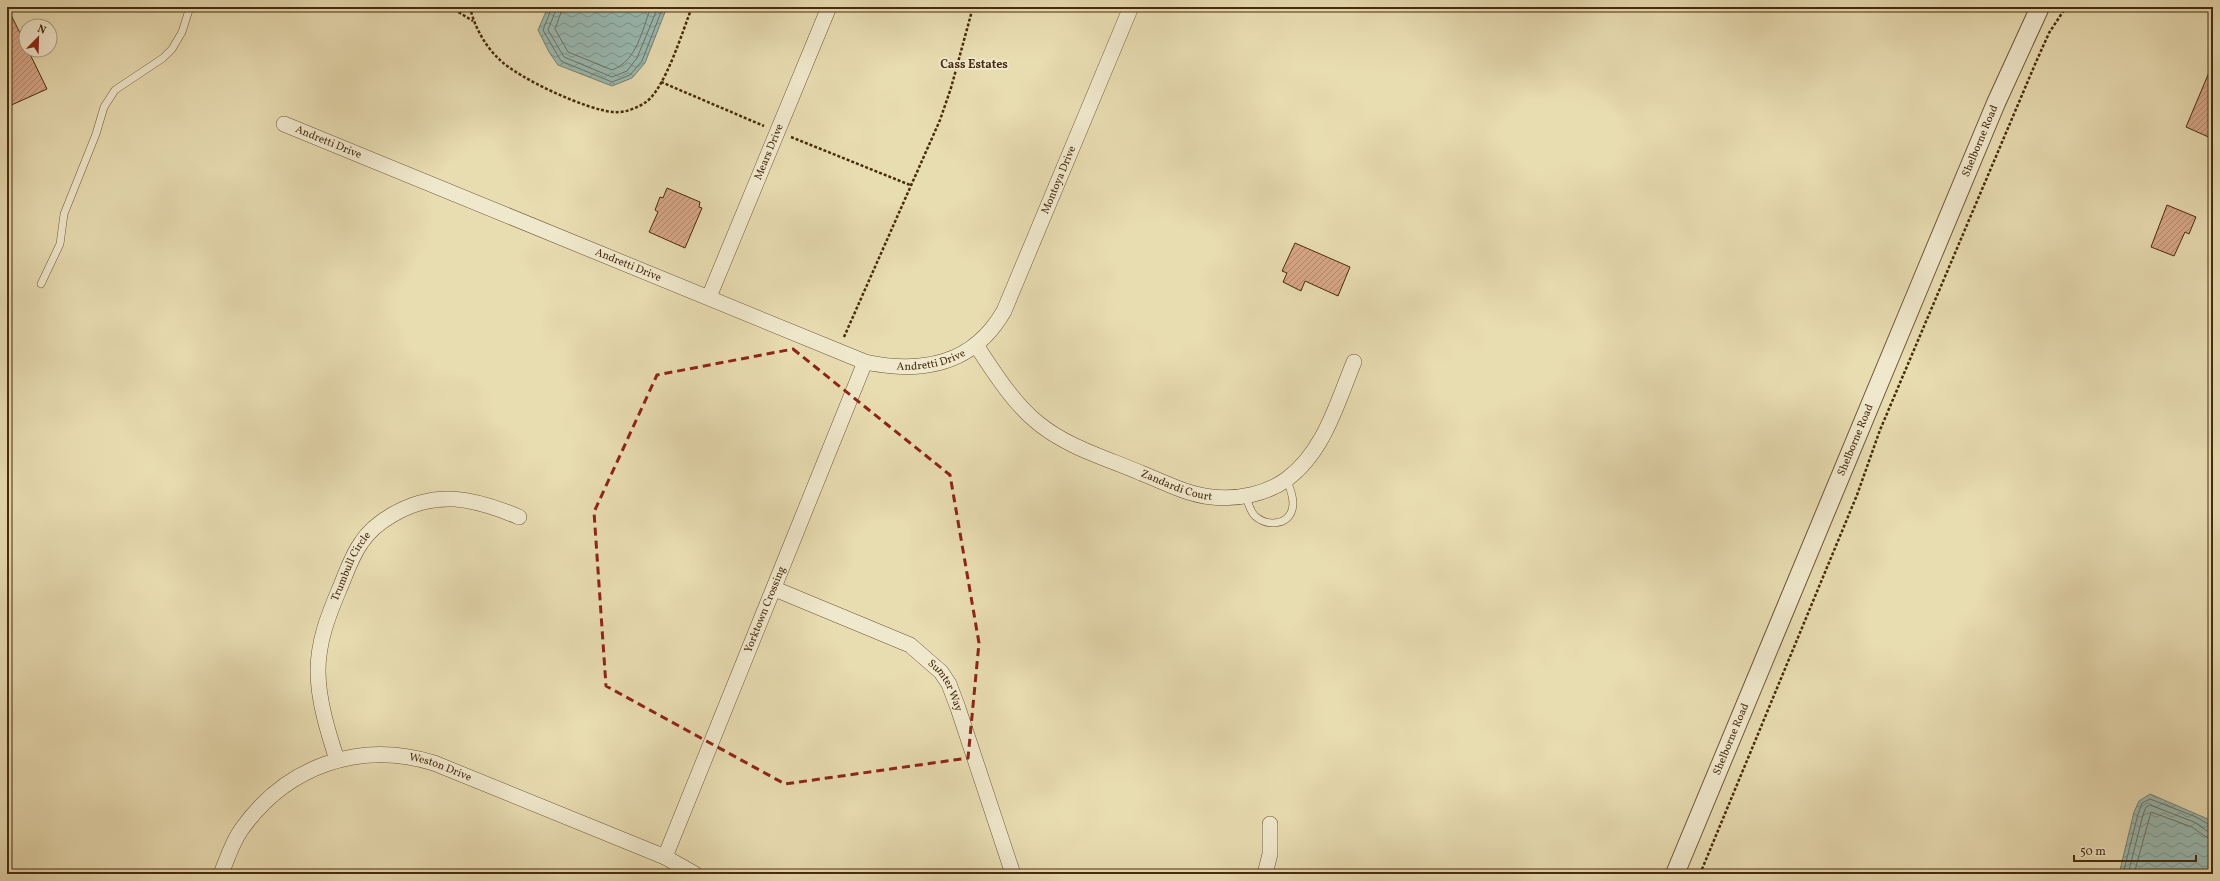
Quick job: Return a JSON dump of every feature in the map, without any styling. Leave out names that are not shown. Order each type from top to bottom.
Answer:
[{"type":"street","name":"Mears Drive","points":[[709,297],[829,7]]},
{"type":"street","name":"Montoya Drive","points":[[976,345],[1000,320],[1014,293],[1131,7]]},
{"type":"street","name":"Shelborne Road","points":[[1675,874],[1933,253],[2040,7]]},
{"type":"street","name":"Andretti Drive","points":[[284,124],[865,362],[895,367],[923,367],[958,356],[976,345]]},
{"type":"street","name":"Zandardi Court","points":[[976,345],[1024,409],[1036,422],[1058,438],[1187,491],[1211,497],[1246,496],[1268,489],[1287,480],[1307,460],[1320,442],[1354,362]]},
{"type":"street","name":"Yorktown Crossing","points":[[665,856],[775,588],[865,362]]},
{"type":"street","name":"Trumbull Circle","points":[[337,760],[330,738],[319,685],[319,656],[331,610],[361,543],[383,520],[410,506],[428,500],[447,498],[480,502],[519,517]]},
{"type":"street","name":"Sumter Way","points":[[775,588],[896,638],[923,654],[941,672],[949,684],[958,708],[1013,874]]},
{"type":"street","name":"Weston Drive","points":[[221,874],[241,831],[264,803],[292,780],[337,760],[380,754],[419,759],[665,856],[695,874]]},
{"type":"street","points":[[1265,874],[1270,854],[1270,824]]},
{"type":"lane","points":[[41,284],[60,244],[64,214],[96,134],[104,107],[115,90],[162,58],[172,49],[182,32],[190,7]]},
{"type":"lane","points":[[1246,496],[1251,511],[1256,516],[1269,522],[1282,521],[1287,518],[1292,510],[1293,497],[1287,480]]},
{"type":"path","points":[[450,7],[473,21]]},
{"type":"path","points":[[470,7],[473,21],[495,55],[506,65],[570,99],[596,109],[619,112],[640,105],[658,90],[692,7]]},
{"type":"path","points":[[838,350],[940,120],[951,88],[973,7]]},
{"type":"path","points":[[1700,874],[1857,495],[1880,430],[2036,62],[2049,33],[2066,7]]},
{"type":"highlighted area","points":[[793,349],[950,475],[979,643],[968,758],[785,784],[606,686],[594,512],[657,375]]},
{"type":"water","points":[[548,7],[667,7],[645,63],[632,78],[612,86],[558,65],[549,52],[538,30]]},
{"type":"water","points":[[2150,794],[2210,820],[2214,833],[2214,847],[2209,874],[2119,874],[2134,812],[2139,801]]},
{"type":"building","points":[[7,7],[18,29],[18,58],[32,58],[47,89],[7,107]]},
{"type":"building","points":[[2213,63],[2213,139],[2186,127]]},
{"type":"building","points":[[667,188],[700,202],[699,207],[702,208],[685,248],[649,232],[658,212],[655,210],[660,197],[663,198]]},
{"type":"building","points":[[2167,205],[2196,217],[2189,234],[2185,232],[2174,256],[2151,247]]},
{"type":"building","points":[[1295,243],[1350,267],[1338,296],[1305,281],[1301,291],[1283,282],[1287,273],[1282,271]]},
{"type":"district","name":"Cass Estates","points":[[974,65]]}]
